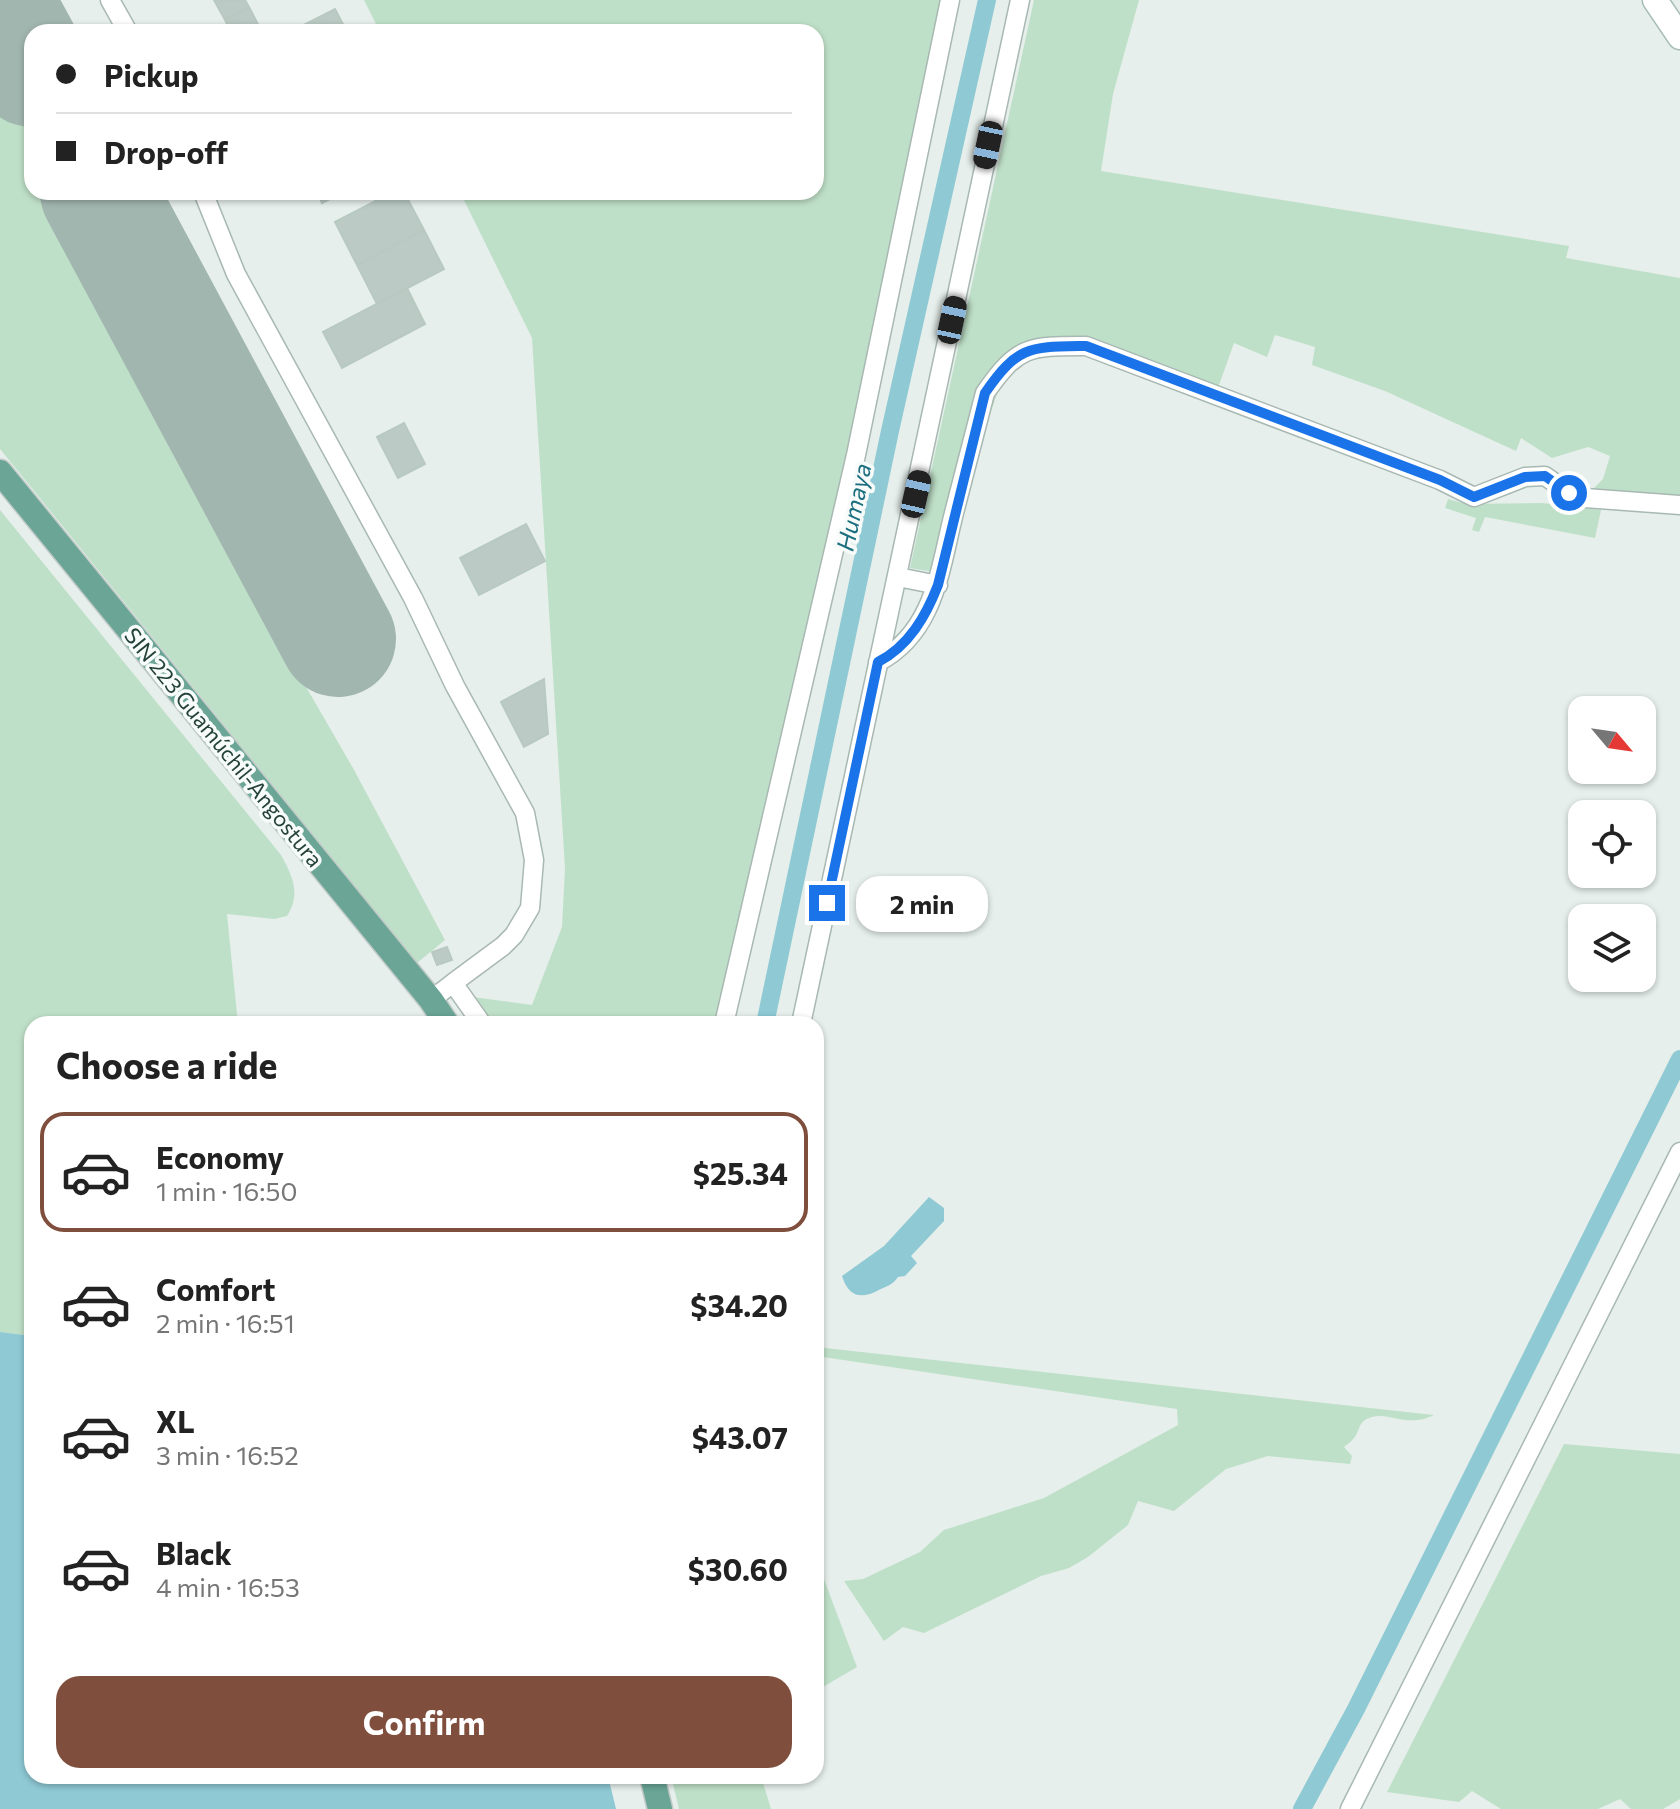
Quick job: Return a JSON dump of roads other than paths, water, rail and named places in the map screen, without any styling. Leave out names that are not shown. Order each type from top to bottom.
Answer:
[{"type":"main road","name":"SIN 223 Guamúchil-Angostura","points":[[0,472],[442,1016]]},
{"type":"main road","points":[[654,1784],[660,1809]]},
{"type":"street","points":[[110,0],[124,24]]},
{"type":"street","points":[[726,1016],[856,455],[950,0]]},
{"type":"street","points":[[803,1016],[1020,0]]},
{"type":"street","points":[[1655,0],[1680,37]]},
{"type":"street","points":[[206,200],[236,274],[413,598],[455,686],[525,813],[534,860],[530,908],[514,935],[503,946],[431,1000]]},
{"type":"street","points":[[878,662],[891,655],[917,627],[938,585],[985,393],[1003,367],[1022,352],[1044,346],[1086,346],[1440,480],[1474,497],[1525,477],[1545,476],[1569,493],[1585,498],[1680,505]]},
{"type":"street","points":[[898,577],[938,585]]},
{"type":"street","points":[[453,983],[476,1016]]},
{"type":"street","points":[[1350,1809],[1680,1152]]},
{"type":"water","points":[[929,1197],[944,1208],[944,1221],[911,1256],[917,1263],[905,1276],[898,1277],[877,1291],[860,1295],[847,1288],[842,1276],[884,1246]]},
{"type":"water","points":[[0,1332],[24,1335],[24,1784],[610,1784],[616,1809],[0,1809]]},
{"type":"waterway","name":"Humaya","points":[[767,1016],[890,431],[987,0]]},
{"type":"waterway","points":[[1302,1809],[1356,1709],[1680,1059]]}]
